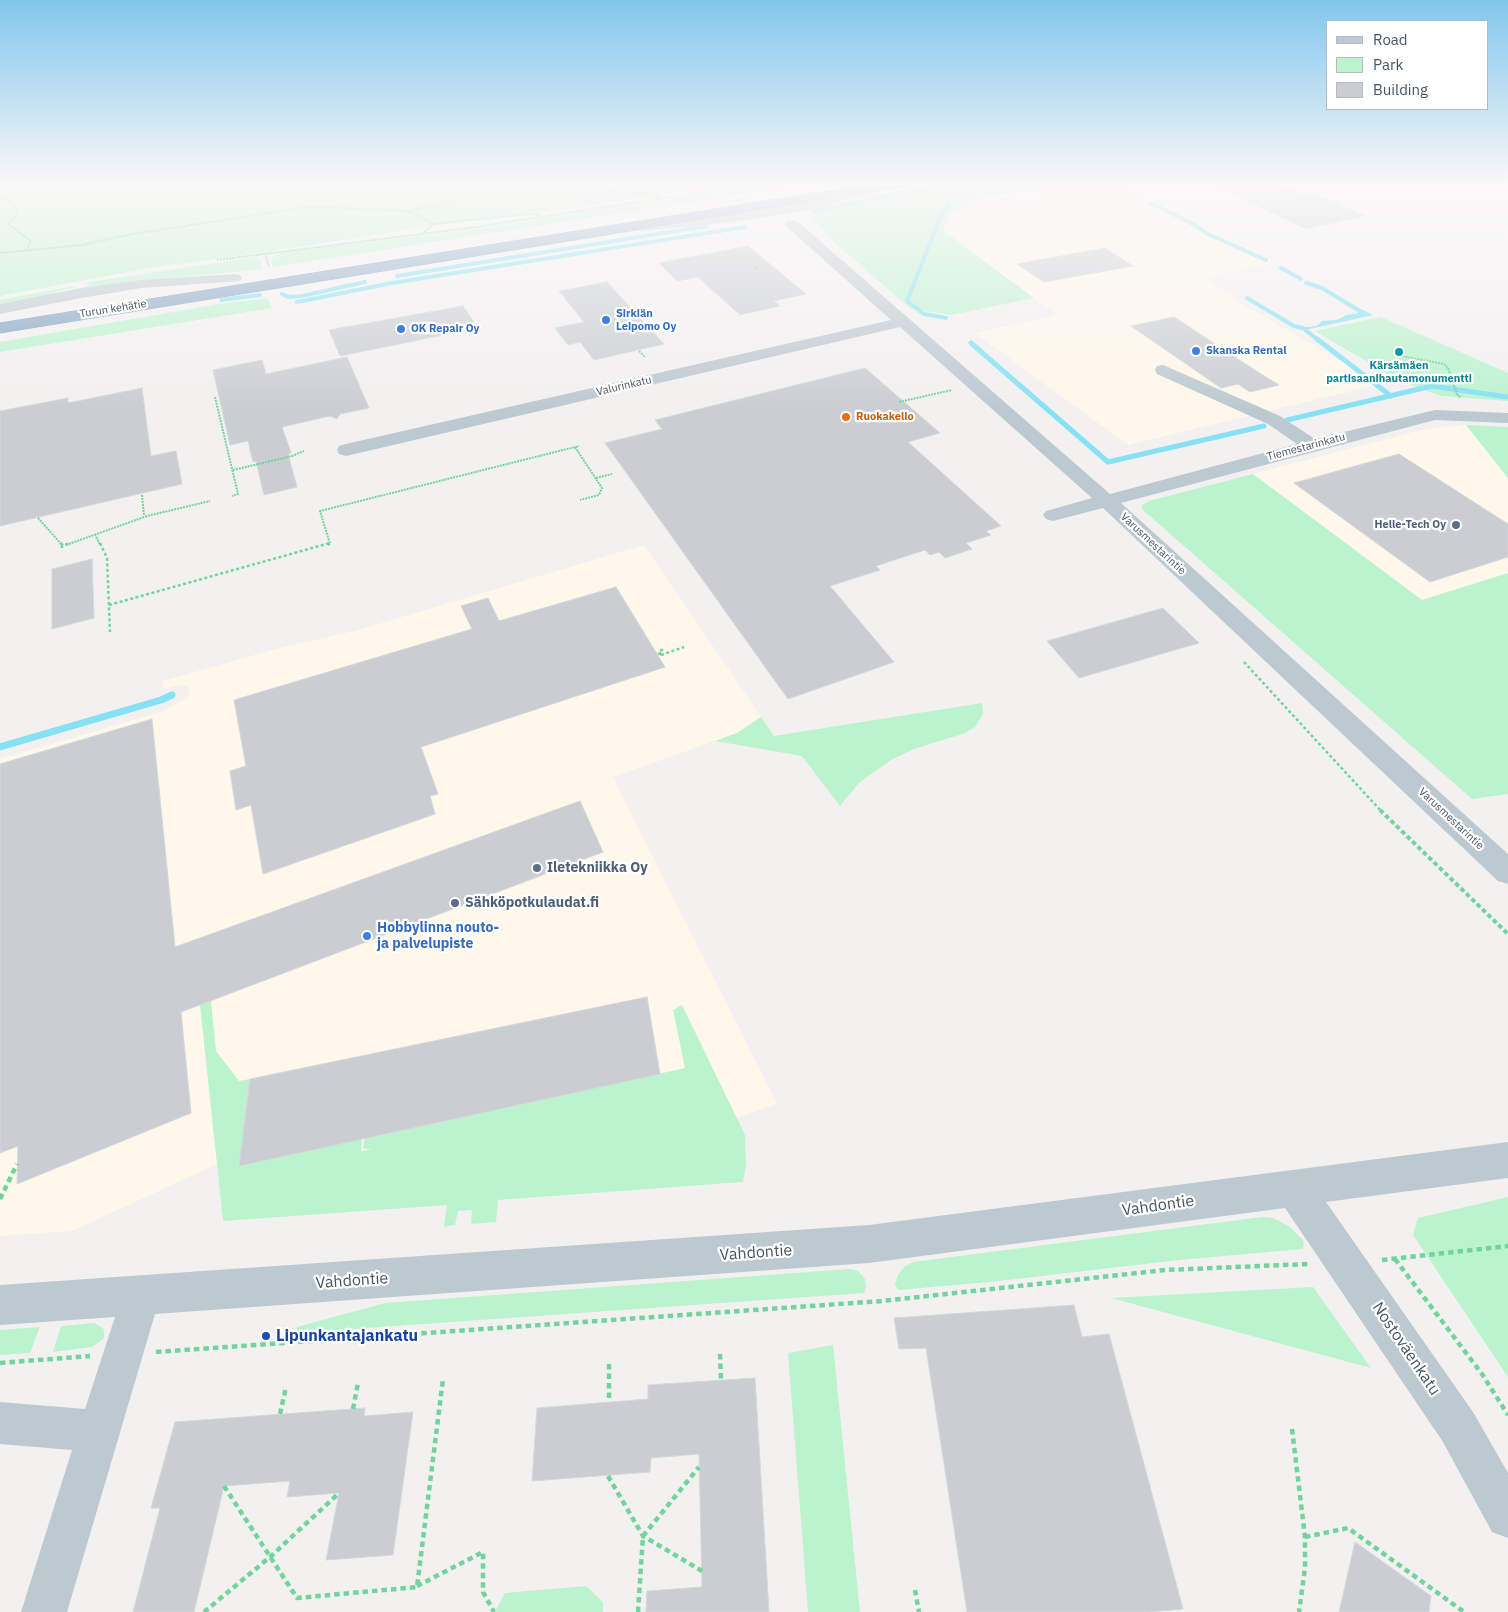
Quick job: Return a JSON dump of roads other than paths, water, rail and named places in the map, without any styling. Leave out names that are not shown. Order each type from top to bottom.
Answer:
[{"type":"highway","name":"Turun kehätie","points":[[0,316],[369,257]]},
{"type":"highway","name":"Turun kehätie","points":[[0,328],[444,257]]},
{"type":"street","name":"Varusmestarintie","points":[[829,257],[1107,501],[1508,872]]},
{"type":"street","points":[[0,308],[142,284],[236,278]]},
{"type":"street","name":"Valurinkatu","points":[[346,450],[902,322]]},
{"type":"street","points":[[1163,370],[1274,420],[1311,445]]},
{"type":"street","name":"Tiemestarinkatu","points":[[1053,516],[1399,422],[1436,415],[1508,418]]},
{"type":"street","name":"Vahdontie","points":[[0,1305],[868,1244],[1508,1160]]},
{"type":"street","name":"Nostoväenkatu","points":[[1293,1188],[1346,1262],[1458,1427],[1508,1516]]},
{"type":"street","points":[[44,1612],[141,1296]]},
{"type":"street","points":[[0,1423],[100,1431]]},
{"type":"water","points":[[1356,307],[1373,315],[1309,329],[1320,340],[1318,341],[1300,328],[1317,326],[1322,321],[1337,320],[1346,315],[1359,313],[1360,311]]},
{"type":"waterway","points":[[397,276],[513,257]]},
{"type":"waterway","points":[[297,302],[392,283],[554,257]]},
{"type":"waterway","points":[[925,257],[907,301],[924,314],[946,318]]},
{"type":"waterway","points":[[1260,257],[1266,260]]},
{"type":"waterway","points":[[1281,268],[1301,279]]},
{"type":"waterway","points":[[282,294],[288,297],[302,296],[365,282]]},
{"type":"waterway","points":[[1306,283],[1322,288],[1363,313]]},
{"type":"waterway","points":[[221,300],[260,295]]},
{"type":"waterway","points":[[1247,298],[1294,326],[1303,328],[1318,340]]},
{"type":"waterway","points":[[1317,339],[1391,396]]},
{"type":"waterway","points":[[971,343],[1108,462],[1264,426]]},
{"type":"waterway","points":[[1391,396],[1432,386],[1508,397]]},
{"type":"waterway","points":[[1287,420],[1391,396]]},
{"type":"waterway","points":[[0,747],[161,700],[172,695]]},
{"type":"place","name":"Sirkiän Leipomo Oy","points":[[606,320]]},
{"type":"place","name":"OK Repair Oy","points":[[401,329]]},
{"type":"place","name":"Skanska Rental","points":[[1196,351]]},
{"type":"place","name":"Kärsämäen partisaanihautamonumentti","points":[[1399,352]]},
{"type":"place","name":"Ruokakello","points":[[846,417]]},
{"type":"place","name":"Helle-Tech Oy","points":[[1456,525]]},
{"type":"place","name":"Iletekniikka Oy","points":[[537,868]]},
{"type":"place","name":"Sähköpotkulaudat.fi","points":[[455,903]]},
{"type":"place","name":"Hobbylinna nouto- ja palvelupiste","points":[[367,936]]},
{"type":"place","name":"Lipunkantajankatu","points":[[266,1336]]}]
